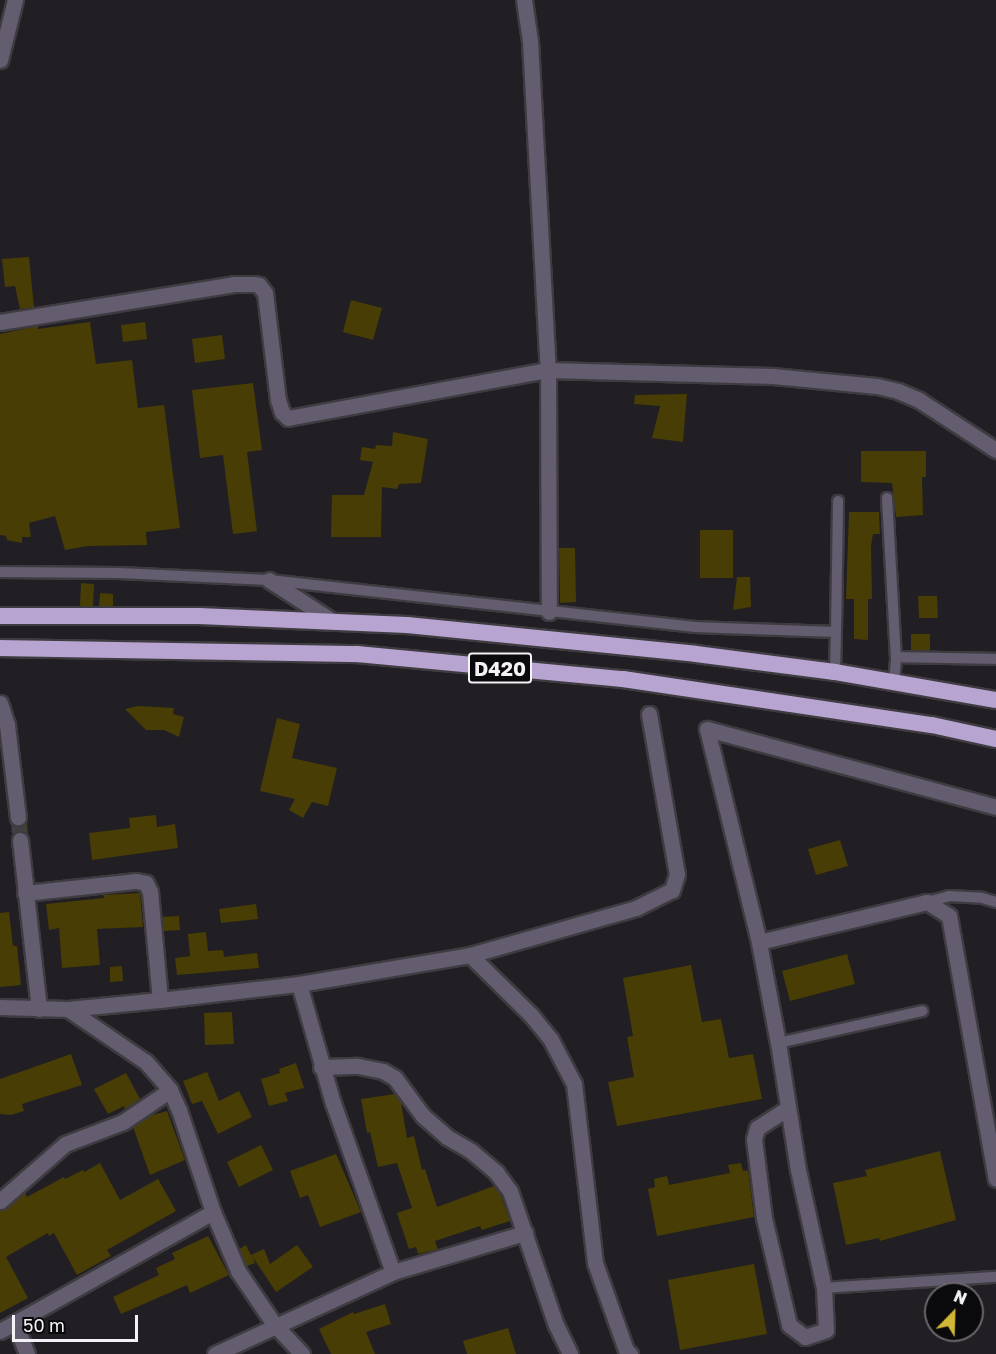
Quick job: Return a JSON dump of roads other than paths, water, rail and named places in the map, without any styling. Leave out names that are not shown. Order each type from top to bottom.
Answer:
[{"type":"highway","name":"D420","points":[[0,616],[199,616],[407,625],[569,639],[834,672],[996,700]]},
{"type":"highway","name":"D420","points":[[0,648],[357,654],[623,680],[932,725],[996,739]]},
{"type":"street","points":[[0,60],[15,0]]},
{"type":"street","points":[[524,0],[531,41],[548,370],[549,612]]},
{"type":"street","points":[[0,322],[234,284],[259,285],[267,302],[280,408],[284,415],[294,419],[548,370],[773,376],[877,386],[919,400],[996,450]]},
{"type":"street","points":[[269,580],[334,622]]},
{"type":"street","points":[[0,704],[5,713],[8,788],[18,817]]},
{"type":"street","points":[[0,1007],[68,1009],[300,984],[470,955],[636,908],[672,890],[677,874],[649,714]]},
{"type":"street","points":[[788,1108],[757,1128],[754,1138],[764,1218],[789,1325],[805,1337],[826,1330],[824,1288],[788,1108],[759,942],[707,729],[996,807]]},
{"type":"street","points":[[20,840],[39,1009]]},
{"type":"street","points":[[25,893],[136,881],[147,883],[150,892],[160,1000]]},
{"type":"street","points":[[759,942],[927,902],[949,916],[996,1179]]},
{"type":"street","points":[[470,955],[531,1015],[551,1040],[574,1084],[595,1263],[626,1350],[630,1354]]},
{"type":"street","points":[[300,984],[321,1067],[365,1199],[393,1272]]},
{"type":"street","points":[[0,1017],[18,1009]]},
{"type":"street","points":[[68,1009],[146,1062],[170,1090],[179,1110],[213,1212],[238,1271],[274,1324],[302,1354]]},
{"type":"street","points":[[321,1067],[358,1066],[382,1071],[395,1078],[423,1116],[447,1137],[471,1150],[496,1172],[510,1191],[544,1293],[570,1354]]},
{"type":"street","points":[[0,1201],[65,1144],[123,1122],[170,1090]]},
{"type":"street","points":[[0,1331],[213,1212]]},
{"type":"street","points":[[215,1354],[274,1324],[393,1272],[525,1233]]},
{"type":"street","points":[[15,1324],[27,1354]]},
{"type":"lane","points":[[887,498],[896,657],[894,682]]},
{"type":"lane","points":[[834,672],[838,501]]},
{"type":"lane","points":[[0,572],[119,573],[269,580],[695,627],[836,632]]},
{"type":"lane","points":[[896,657],[996,659]]},
{"type":"lane","points":[[927,902],[949,896],[982,898],[996,902]]},
{"type":"lane","points":[[778,1043],[922,1011]]},
{"type":"lane","points":[[824,1288],[996,1277]]},
{"type":"tunnel","points":[[18,817],[20,840]]}]
